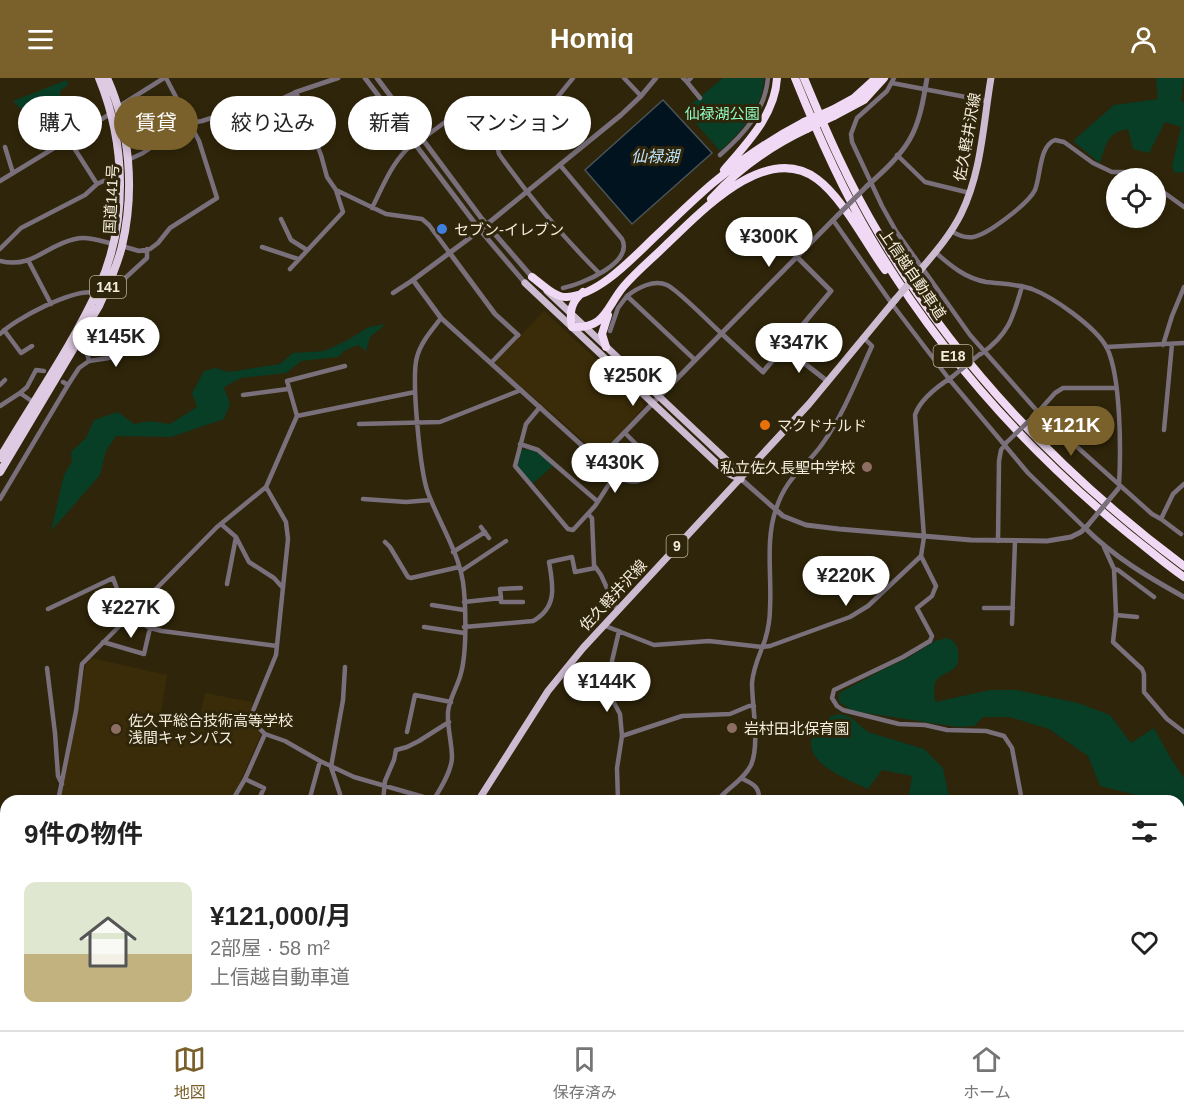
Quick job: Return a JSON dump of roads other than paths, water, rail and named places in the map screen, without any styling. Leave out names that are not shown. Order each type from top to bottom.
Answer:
[{"type":"highway","name":"国道141号","points":[[99,78],[114,110]]},
{"type":"highway","name":"国道141号","points":[[107,78],[114,110]]},
{"type":"highway","points":[[712,184],[762,123],[773,100],[777,78]]},
{"type":"highway","name":"上信越自動車道","points":[[795,78],[848,197],[894,276],[926,319],[988,398],[1050,464],[1111,519],[1184,577]]},
{"type":"highway","name":"上信越自動車道","points":[[806,78],[855,191],[902,271],[962,354],[1028,429],[1085,485],[1184,566]]},
{"type":"highway","points":[[833,113],[863,92],[876,78]]},
{"type":"highway","points":[[529,280],[560,296],[572,296],[583,292],[618,272],[712,184],[759,148],[864,100],[890,80]]},
{"type":"highway","points":[[696,216],[724,185],[750,163],[805,125]]},
{"type":"highway","name":"国道141号","points":[[0,458],[96,293],[113,244],[119,200],[118,150]]},
{"type":"highway","name":"国道141号","points":[[0,472],[79,342],[112,277],[122,246],[128,207],[128,160],[125,150]]},
{"type":"highway","points":[[606,347],[603,330],[627,282],[715,200],[756,174],[782,168],[808,174],[830,191],[888,274],[926,319]]},
{"type":"highway","points":[[583,292],[575,300],[570,315],[572,327],[585,327],[600,320],[622,296]]},
{"type":"main road","name":"佐久軽井沢線","points":[[482,795],[548,691],[603,625],[741,479],[951,231],[970,193],[980,158],[991,78]]},
{"type":"main road","points":[[529,280],[585,327],[659,396],[734,467],[741,479]]},
{"type":"main road","points":[[529,280],[572,327],[727,473],[741,479]]},
{"type":"street","points":[[136,96],[165,78],[175,96]]},
{"type":"street","points":[[198,122],[254,104],[281,99],[338,78]]},
{"type":"street","points":[[365,78],[379,96]]},
{"type":"street","points":[[377,78],[390,96]]},
{"type":"street","points":[[559,96],[573,78]]},
{"type":"street","points":[[624,78],[641,96]]},
{"type":"street","points":[[393,293],[480,230],[526,193],[641,96],[656,78]]},
{"type":"street","points":[[720,155],[742,135],[757,114],[764,98],[768,78]]},
{"type":"street","points":[[598,460],[907,144],[915,130],[927,78]]},
{"type":"street","points":[[687,79],[700,98]]},
{"type":"street","points":[[987,101],[890,80],[874,105],[857,118],[853,125],[852,142],[869,184],[919,271],[982,353],[1037,413],[1118,487],[1181,534]]},
{"type":"street","points":[[290,269],[343,212],[336,190],[327,177],[321,155],[296,92]]},
{"type":"street","points":[[102,118],[114,110]]},
{"type":"street","points":[[122,246],[139,250],[147,249],[158,243],[170,228],[217,198],[198,139]]},
{"type":"street","points":[[951,231],[962,237],[975,237],[1025,202],[1035,189],[1046,147],[1055,140],[1064,142],[1093,163],[1106,169]]},
{"type":"street","points":[[5,147],[13,173]]},
{"type":"street","points":[[0,181],[52,150]]},
{"type":"street","points":[[75,150],[97,184]]},
{"type":"street","points":[[128,160],[148,150]]},
{"type":"street","points":[[372,208],[394,163],[407,150]]},
{"type":"street","points":[[421,150],[480,230],[529,280]]},
{"type":"street","points":[[430,150],[529,280]]},
{"type":"street","points":[[498,150],[526,193],[557,231],[599,273]]},
{"type":"street","points":[[897,155],[925,182],[970,193]]},
{"type":"street","points":[[560,165],[624,242],[624,252],[618,262],[564,288]]},
{"type":"street","points":[[0,249],[21,228],[85,195],[97,184],[120,172]]},
{"type":"street","points":[[336,190],[386,214],[422,219],[429,225],[495,314],[518,334],[491,363]]},
{"type":"street","points":[[1166,194],[1184,207]]},
{"type":"street","points":[[835,218],[893,302],[950,378],[1028,473],[1087,527],[1104,547],[1142,574],[1184,597]]},
{"type":"street","points":[[281,219],[291,240],[307,250]]},
{"type":"street","points":[[0,261],[16,264],[76,238],[88,238],[113,244]]},
{"type":"street","points":[[266,246],[298,259]]},
{"type":"street","points":[[112,277],[123,280],[129,277],[147,258],[147,249]]},
{"type":"street","points":[[741,479],[775,511],[806,525],[874,533],[998,541],[1064,539],[1087,527],[1118,487],[1118,423],[1115,388],[1111,360],[1106,347],[1079,318],[1032,289],[975,279],[963,274],[935,252]]},
{"type":"street","points":[[610,331],[622,296],[651,284],[665,284],[764,372],[831,291],[797,256]]},
{"type":"street","points":[[28,260],[51,304]]},
{"type":"street","points":[[412,280],[441,318],[598,460],[615,475],[636,482],[655,463],[625,434]]},
{"type":"street","points":[[1021,795],[1012,748],[1004,736],[986,731],[947,730],[925,725],[899,724],[843,710],[832,698],[834,690],[903,657],[930,641],[932,636],[917,608],[932,596],[936,586],[921,556],[924,537],[915,415],[925,399],[991,347],[1007,330],[1022,286]]},
{"type":"street","points":[[1163,345],[1184,287]]},
{"type":"street","points":[[32,346],[21,354],[2,332],[25,316],[51,304],[84,292],[96,293]]},
{"type":"street","points":[[622,296],[695,360]]},
{"type":"street","points":[[434,795],[451,765],[449,722],[451,702],[461,675],[464,630],[464,602],[460,569],[431,500],[424,474],[416,392],[415,369],[418,354],[427,336],[441,318]]},
{"type":"street","points":[[722,795],[741,778],[750,766],[753,755],[753,682],[770,608],[770,553],[775,511],[785,487],[822,445],[849,397],[872,346],[863,337]]},
{"type":"street","points":[[79,342],[87,351],[89,361]]},
{"type":"street","points":[[1106,347],[1184,343]]},
{"type":"street","points":[[1164,430],[1172,344]]},
{"type":"street","points":[[0,499],[65,384],[79,368],[89,361],[109,358],[133,348]]},
{"type":"street","points":[[786,348],[826,381]]},
{"type":"street","points":[[59,795],[76,711],[82,664],[221,524],[266,487],[297,416],[287,381],[345,366]]},
{"type":"street","points":[[0,406],[27,387],[36,370],[44,371]]},
{"type":"street","points":[[0,385],[5,381]]},
{"type":"street","points":[[998,541],[999,461],[1005,444],[1055,393],[1063,388],[1115,388]]},
{"type":"street","points":[[243,395],[288,389]]},
{"type":"street","points":[[359,424],[440,422],[521,390]]},
{"type":"street","points":[[297,416],[416,392]]},
{"type":"street","points":[[20,393],[33,402]]},
{"type":"street","points":[[540,406],[526,424],[516,461],[517,469],[568,529],[573,530],[588,514],[615,475]]},
{"type":"street","points":[[520,444],[538,450],[597,501]]},
{"type":"street","points":[[1161,519],[1173,494],[1184,484]]},
{"type":"street","points":[[266,487],[287,526],[288,539],[275,660],[256,699],[254,711],[256,726],[265,734],[285,741],[320,762],[354,777],[415,795]]},
{"type":"street","points":[[363,499],[406,502],[431,500]]},
{"type":"street","points":[[588,514],[592,518],[595,568],[601,575],[617,610]]},
{"type":"street","points":[[221,524],[236,537],[249,562],[274,578],[283,588]]},
{"type":"street","points":[[481,526],[489,538]]},
{"type":"street","points":[[453,552],[485,532]]},
{"type":"street","points":[[227,584],[236,537]]},
{"type":"street","points":[[384,542],[390,547],[408,577],[411,578],[460,569],[506,541]]},
{"type":"street","points":[[1012,624],[1015,541]]},
{"type":"street","points":[[1104,547],[1114,569],[1116,615],[1113,642],[1142,669],[1144,692],[1167,719],[1184,732]]},
{"type":"street","points":[[603,625],[654,645],[709,641],[762,647],[850,617],[868,606],[921,556]]},
{"type":"street","points":[[423,627],[464,630],[533,621],[544,613],[553,595],[549,562],[572,557],[575,572],[595,568]]},
{"type":"street","points":[[1114,569],[1154,597]]},
{"type":"street","points":[[48,609],[113,578],[120,597],[123,621]]},
{"type":"street","points":[[521,588],[500,589],[501,602],[523,602]]},
{"type":"street","points":[[464,602],[501,598]]},
{"type":"street","points":[[432,605],[464,610]]},
{"type":"street","points":[[984,608],[1012,609]]},
{"type":"street","points":[[129,615],[150,628],[277,646]]},
{"type":"street","points":[[1116,615],[1137,617]]},
{"type":"street","points":[[103,642],[106,645],[144,654],[150,628]]},
{"type":"street","points":[[618,795],[617,768],[622,736],[620,714],[612,699],[610,686],[612,661],[619,631]]},
{"type":"street","points":[[340,795],[331,767],[343,699],[345,667]]},
{"type":"street","points":[[47,668],[58,776],[62,784]]},
{"type":"street","points":[[407,732],[415,695],[451,702]]},
{"type":"street","points":[[622,736],[681,716],[730,714],[754,706]]},
{"type":"street","points":[[384,795],[396,750],[419,741],[449,722]]},
{"type":"street","points":[[408,725],[416,726]]},
{"type":"street","points":[[235,795],[265,734]]},
{"type":"street","points":[[311,795],[320,762]]},
{"type":"street","points":[[741,778],[757,787],[759,795]]},
{"type":"street","points":[[244,779],[264,788],[261,795]]},
{"type":"water","name":"仙禄湖","points":[[663,100],[712,153],[632,224],[585,170]]},
{"type":"place","name":"セブン-イレブン","points":[[442,229]]},
{"type":"place","name":"マクドナルド","points":[[765,425]]},
{"type":"place","name":"私立佐久長聖中学校","points":[[867,467]]},
{"type":"place","name":"岩村田北保育園","points":[[732,728]]},
{"type":"place","name":"佐久平総合技術高等学校 浅間キャンパス","points":[[116,729]]},
{"type":"park label","name":"仙禄湖公園","points":[[722,113]]}]
